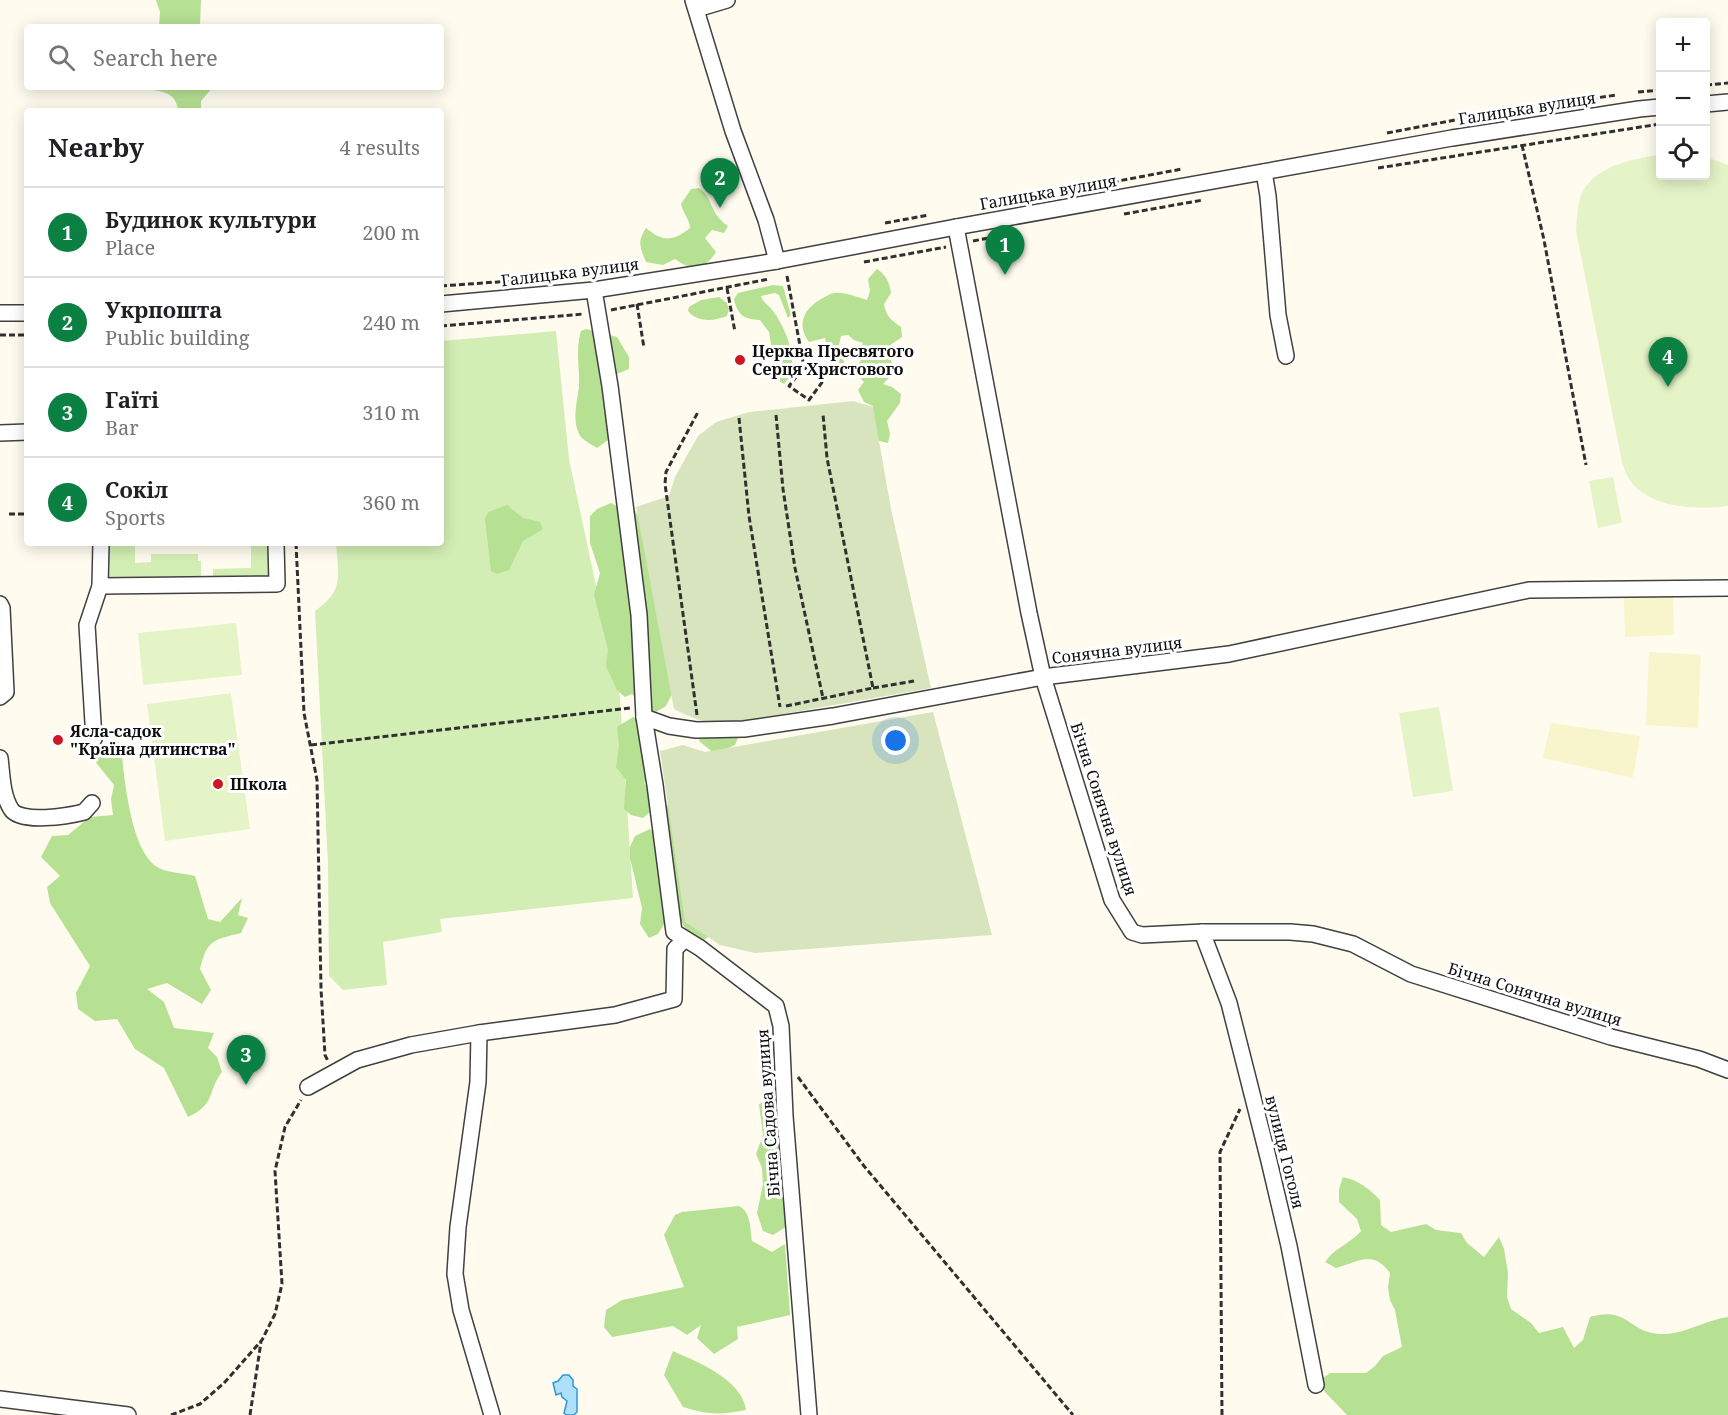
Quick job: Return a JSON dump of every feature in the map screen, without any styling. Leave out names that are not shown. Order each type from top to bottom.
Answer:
[{"type":"street","points":[[727,0],[697,3],[733,131],[766,220],[777,261]]},
{"type":"street","points":[[1710,104],[1728,102]]},
{"type":"street","name":"Галицька вулиця","points":[[444,304],[594,290],[777,261],[1464,136],[1656,107]]},
{"type":"street","points":[[1264,172],[1278,315],[1286,356]]},
{"type":"street","name":"Бічна Сонячна вулиця","points":[[956,227],[1043,678],[1113,900],[1132,932],[1142,935],[1202,932],[1313,934],[1353,945],[1411,974],[1611,1037],[1699,1059],[1728,1070]]},
{"type":"street","name":"Бічна Садова вулиця","points":[[594,290],[610,386],[639,615],[643,712],[674,932],[776,1006],[781,1026],[785,1116],[809,1415]]},
{"type":"street","points":[[0,312],[24,313]]},
{"type":"street","points":[[0,433],[24,432]]},
{"type":"street","points":[[94,739],[87,625],[100,586],[101,546]]},
{"type":"street","points":[[100,586],[277,584],[276,546]]},
{"type":"street","name":"Сонячна вулиця","points":[[643,712],[669,726],[696,730],[744,729],[833,716],[1043,678],[1229,654],[1529,590],[1728,588]]},
{"type":"street","points":[[0,604],[6,692],[0,697]]},
{"type":"street","points":[[0,758],[6,800],[12,812],[23,817],[69,816],[84,812],[92,803]]},
{"type":"street","name":"вулиця Гоголя","points":[[1202,932],[1229,1003],[1289,1246],[1316,1385]]},
{"type":"street","points":[[308,1087],[357,1060],[411,1046],[479,1033],[615,1015],[674,999],[675,949],[685,939]]},
{"type":"street","points":[[479,1033],[478,1082],[458,1227],[454,1274],[460,1310],[492,1415]]},
{"type":"street","points":[[0,1399],[128,1415]]},
{"type":"path","points":[[1710,85],[1728,83]]},
{"type":"path","points":[[1637,92],[1656,90]]},
{"type":"path","points":[[1384,133],[1502,111],[1626,94]]},
{"type":"path","points":[[1372,169],[1656,125]]},
{"type":"path","points":[[1522,146],[1544,240],[1586,465]]},
{"type":"path","points":[[1086,186],[1183,169]]},
{"type":"path","points":[[1122,214],[1211,198]]},
{"type":"path","points":[[877,225],[931,214]]},
{"type":"path","points":[[860,262],[1013,234]]},
{"type":"path","points":[[797,274],[787,276],[804,367],[823,381],[809,400],[789,386],[804,367]]},
{"type":"path","points":[[444,326],[598,312],[776,278]]},
{"type":"path","points":[[444,286],[522,280]]},
{"type":"path","points":[[727,288],[735,332]]},
{"type":"path","points":[[637,304],[644,348]]},
{"type":"path","points":[[0,335],[24,336]]},
{"type":"path","points":[[698,412],[666,472],[665,484],[698,715],[707,716]]},
{"type":"path","points":[[823,414],[827,458],[873,688]]},
{"type":"path","points":[[776,415],[783,489],[795,568],[823,698]]},
{"type":"path","points":[[739,418],[749,516],[780,707],[914,681]]},
{"type":"path","points":[[9,514],[24,514]]},
{"type":"path","points":[[296,546],[304,713],[317,780],[321,989],[325,1055],[333,1073]]},
{"type":"path","points":[[310,745],[643,712]]},
{"type":"path","points":[[782,1055],[864,1166],[1073,1415]]},
{"type":"path","points":[[171,1415],[200,1404],[237,1369],[262,1340],[275,1314],[282,1284],[275,1171],[285,1127],[308,1087]]},
{"type":"path","points":[[1222,1415],[1220,1152],[1250,1088]]},
{"type":"path","points":[[250,1415],[262,1340]]},
{"type":"shaded area","points":[[1673,596],[1674,635],[1625,637],[1624,597]]},
{"type":"shaded area","points":[[1649,652],[1701,655],[1698,728],[1646,725]]},
{"type":"shaded area","points":[[1551,723],[1640,736],[1633,778],[1543,758]]},
{"type":"green space","points":[[156,0],[201,0],[200,24],[159,24],[160,12]]},
{"type":"green space","points":[[156,90],[210,90],[201,101],[201,108],[177,108],[176,102],[165,92]]},
{"type":"green space","points":[[1656,156],[1656,180],[1710,180],[1710,158],[1728,165],[1728,506],[1702,508],[1661,502],[1638,489],[1628,477],[1622,462],[1576,231],[1580,197],[1588,184],[1606,170],[1639,158]]},
{"type":"green space","points":[[699,188],[707,197],[717,216],[728,226],[724,233],[712,230],[705,238],[716,252],[712,258],[697,267],[687,266],[675,259],[663,265],[646,262],[640,245],[646,228],[663,238],[673,238],[690,228],[681,204],[691,189]]},
{"type":"green space","points":[[877,269],[888,282],[891,293],[884,304],[886,312],[901,327],[902,337],[886,348],[892,363],[891,376],[883,384],[901,394],[900,403],[887,421],[890,434],[888,443],[879,441],[870,416],[873,406],[864,402],[858,390],[864,382],[856,367],[861,360],[858,351],[863,343],[848,335],[841,336],[839,345],[845,365],[838,372],[830,364],[825,338],[809,342],[803,329],[806,312],[830,294],[842,293],[867,300],[870,291],[868,279]]},
{"type":"green space","points":[[773,285],[783,286],[791,315],[788,318],[779,295],[775,293],[761,296],[778,318],[790,347],[792,367],[784,384],[779,381],[776,374],[769,332],[760,320],[743,316],[734,299],[738,293]]},
{"type":"green space","points":[[719,297],[727,303],[729,309],[727,316],[706,320],[696,318],[688,311],[689,307],[701,300]]},
{"type":"green space","points":[[586,329],[617,337],[629,357],[629,369],[602,380],[602,394],[610,428],[608,440],[597,448],[580,436],[576,422],[579,387],[578,345],[581,331]]},
{"type":"green space","points":[[556,331],[569,459],[620,698],[633,898],[440,919],[442,932],[383,942],[387,985],[343,990],[329,976],[328,864],[315,611],[331,596],[338,581],[336,546],[444,546],[444,341]]},
{"type":"green space","points":[[853,401],[873,407],[891,509],[931,688],[732,722],[700,720],[674,709],[636,507],[669,496],[675,477],[698,436],[716,422],[749,412]]},
{"type":"green space","points":[[1613,477],[1622,523],[1598,528],[1589,481]]},
{"type":"green space","points":[[631,501],[644,530],[673,692],[666,706],[651,715],[632,694],[625,697],[617,690],[606,666],[608,650],[594,595],[600,573],[590,543],[590,516],[597,509],[611,503],[617,506]]},
{"type":"green space","points":[[507,505],[523,518],[540,522],[543,529],[523,541],[509,570],[497,574],[491,571],[485,519],[488,512]]},
{"type":"green space","points":[[104,546],[135,546],[135,563],[151,562],[151,554],[198,554],[198,561],[201,561],[201,582],[111,583],[104,577]]},
{"type":"green space","points":[[251,546],[272,546],[273,577],[213,582],[213,569],[251,568]]},
{"type":"green space","points":[[236,623],[242,675],[143,685],[138,633]]},
{"type":"green space","points":[[231,693],[250,829],[165,841],[147,704]]},
{"type":"green space","points":[[1439,707],[1453,791],[1413,797],[1399,713]]},
{"type":"green space","points":[[933,712],[992,935],[755,953],[720,945],[685,922],[660,751],[683,745],[705,752]]},
{"type":"green space","points":[[633,717],[641,719],[651,773],[644,783],[658,802],[657,806],[643,818],[631,815],[624,809],[626,780],[616,767],[619,746],[617,727]]},
{"type":"green space","points":[[719,728],[738,738],[735,745],[715,754],[699,741],[700,735]]},
{"type":"green space","points":[[111,741],[118,741],[121,746],[130,813],[141,847],[149,860],[163,870],[195,876],[208,919],[220,922],[242,898],[238,915],[248,918],[241,933],[218,940],[205,952],[200,969],[211,990],[202,1004],[167,983],[147,989],[164,1002],[174,1028],[214,1033],[208,1048],[217,1057],[222,1072],[207,1102],[188,1117],[164,1068],[135,1049],[117,1019],[95,1021],[78,1009],[76,993],[90,966],[50,903],[47,887],[60,876],[41,857],[52,836],[68,835],[90,817],[113,815],[111,799],[114,785],[94,760],[94,754]]},
{"type":"green space","points":[[674,803],[710,930],[708,937],[699,944],[686,930],[673,906],[663,807]]},
{"type":"green space","points":[[650,829],[661,842],[666,921],[658,934],[649,938],[640,924],[642,908],[630,858],[630,847],[635,836]]},
{"type":"green space","points":[[771,1099],[776,1104],[780,1173],[790,1216],[786,1227],[773,1235],[763,1231],[757,1213],[763,1184],[762,1168],[756,1154],[763,1135],[759,1104]]},
{"type":"green space","points":[[1343,1177],[1354,1180],[1380,1200],[1381,1225],[1391,1232],[1426,1224],[1436,1230],[1461,1233],[1467,1243],[1484,1257],[1499,1237],[1504,1249],[1508,1273],[1507,1297],[1511,1309],[1531,1323],[1539,1333],[1563,1327],[1574,1348],[1583,1340],[1590,1317],[1603,1314],[1621,1317],[1641,1329],[1660,1334],[1686,1330],[1728,1317],[1728,1415],[1347,1415],[1325,1392],[1319,1381],[1330,1373],[1366,1373],[1383,1356],[1402,1347],[1388,1288],[1390,1273],[1377,1261],[1371,1259],[1336,1268],[1325,1262],[1361,1231],[1357,1219],[1339,1202],[1339,1189]]},
{"type":"green space","points":[[739,1206],[748,1216],[752,1241],[772,1252],[785,1244],[790,1315],[737,1327],[738,1339],[714,1354],[697,1338],[701,1325],[687,1335],[673,1326],[612,1337],[604,1327],[606,1310],[622,1300],[684,1287],[664,1235],[675,1215],[682,1212]]},
{"type":"green space","points":[[673,1351],[706,1366],[727,1381],[743,1399],[746,1410],[714,1413],[683,1407],[664,1375]]},
{"type":"water","points":[[563,1375],[569,1375],[573,1380],[573,1386],[577,1389],[577,1412],[574,1415],[564,1413],[567,1401],[561,1393],[556,1395],[553,1383]]},
{"type":"place","name":"Укрпошта","points":[[720,208]]},
{"type":"place","name":"Будинок культури","points":[[1005,275]]},
{"type":"place","name":"Церква Пресвятого Серця Христового","points":[[740,360]]},
{"type":"place","name":"Сокіл","points":[[1668,387]]},
{"type":"place","name":"Ясла-садок \"Країна дитинства\"","points":[[58,740]]},
{"type":"place","name":"Школа","points":[[218,784]]},
{"type":"place","name":"Гаїті","points":[[246,1085]]}]
